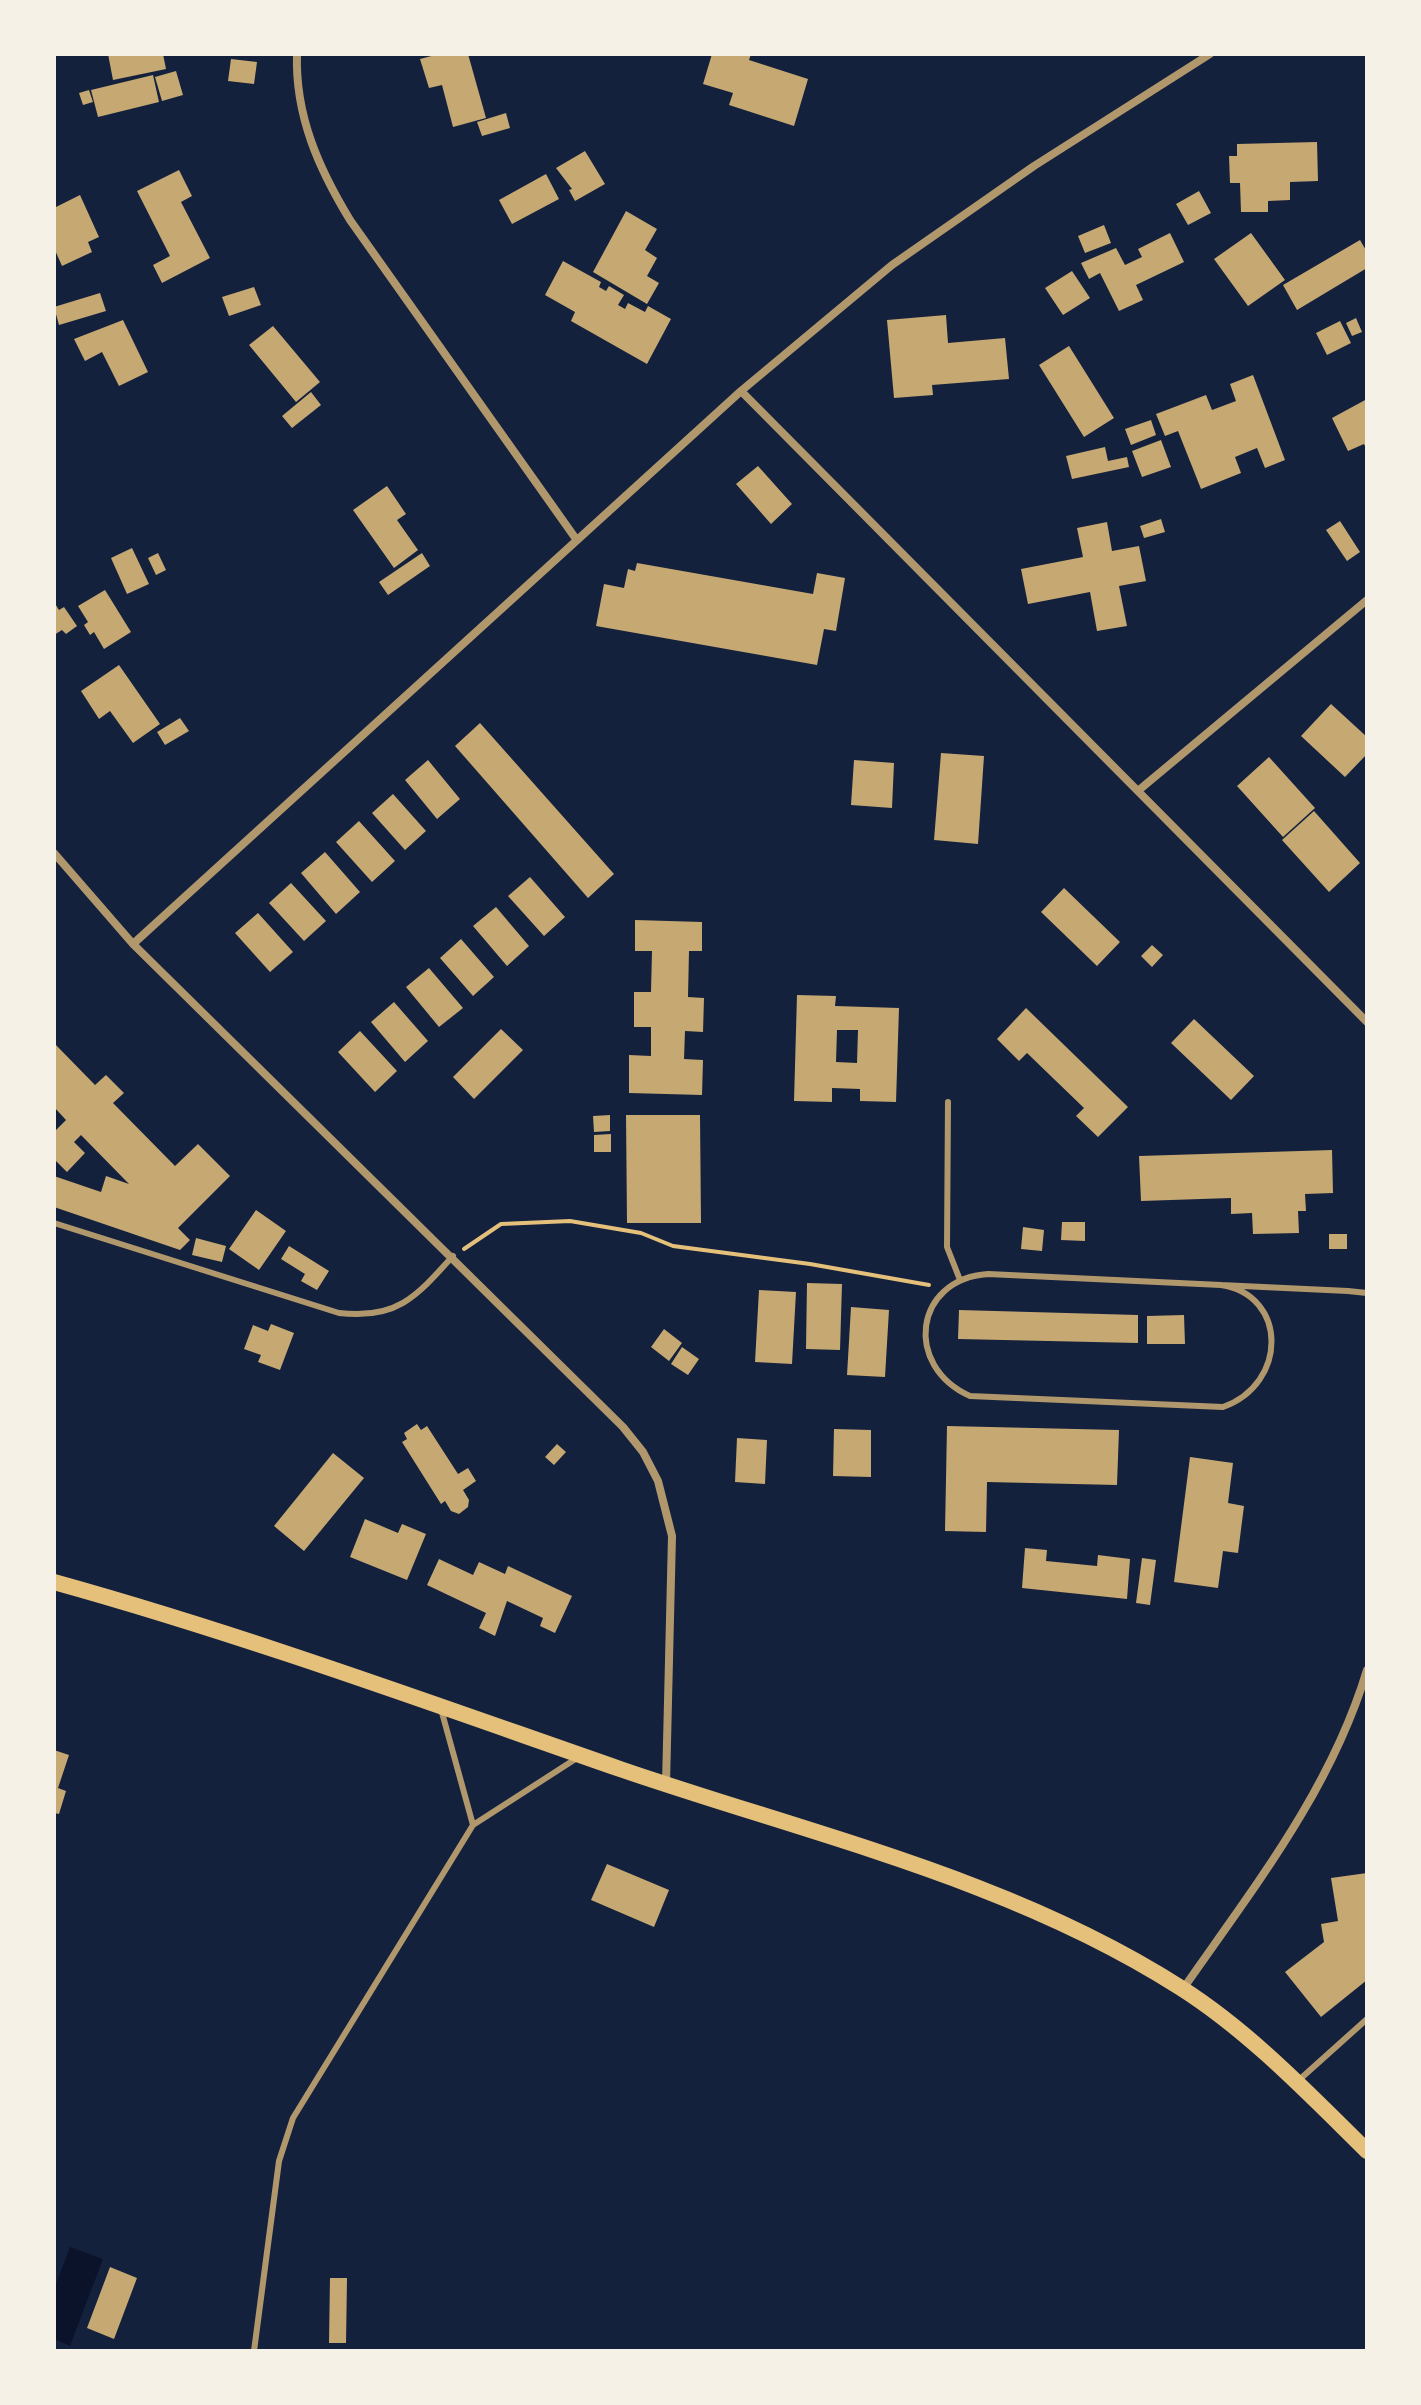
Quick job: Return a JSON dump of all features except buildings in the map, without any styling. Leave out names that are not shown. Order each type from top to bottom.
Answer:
[{"type":"main road","points":[[54,1582],[440,1705],[666,1785],[937,1873],[1106,1945],[1183,1989],[1296,2082],[1367,2151]]},
{"type":"street","points":[[297,54],[300,103],[310,142],[328,183],[350,220],[576,539]]},
{"type":"street","points":[[133,944],[741,391],[892,265],[963,213],[1210,54]]},
{"type":"street","points":[[741,391],[1367,1022]]},
{"type":"street","points":[[1139,790],[1367,600]]},
{"type":"street","points":[[54,853],[133,944],[453,1256],[623,1427],[643,1452],[658,1481],[672,1536],[666,1785]]},
{"type":"street","points":[[1183,1989],[1304,1814],[1342,1740],[1367,1670]]},
{"type":"lane","points":[[948,1102],[947,1247],[960,1280]]},
{"type":"lane","points":[[54,1223],[339,1313],[360,1315],[380,1314],[418,1295],[453,1256]]},
{"type":"lane","points":[[1221,1285],[1241,1292],[1262,1313],[1269,1326],[1271,1356],[1267,1371],[1250,1394],[1223,1407],[985,1398],[956,1390],[935,1369],[925,1341],[930,1312],[948,1288],[960,1280],[988,1274],[1221,1285],[1367,1293]]},
{"type":"lane","points":[[440,1705],[473,1825]]},
{"type":"lane","points":[[254,2351],[279,2161],[293,2118],[473,1825],[581,1755]]},
{"type":"lane","points":[[1296,2082],[1367,2019]]},
{"type":"path","points":[[453,1256],[501,1224],[570,1221],[641,1233],[673,1246],[810,1264],[948,1288]]},
{"type":"water","points":[[70,2247],[103,2259],[70,2346],[54,2339],[54,2289]]}]
